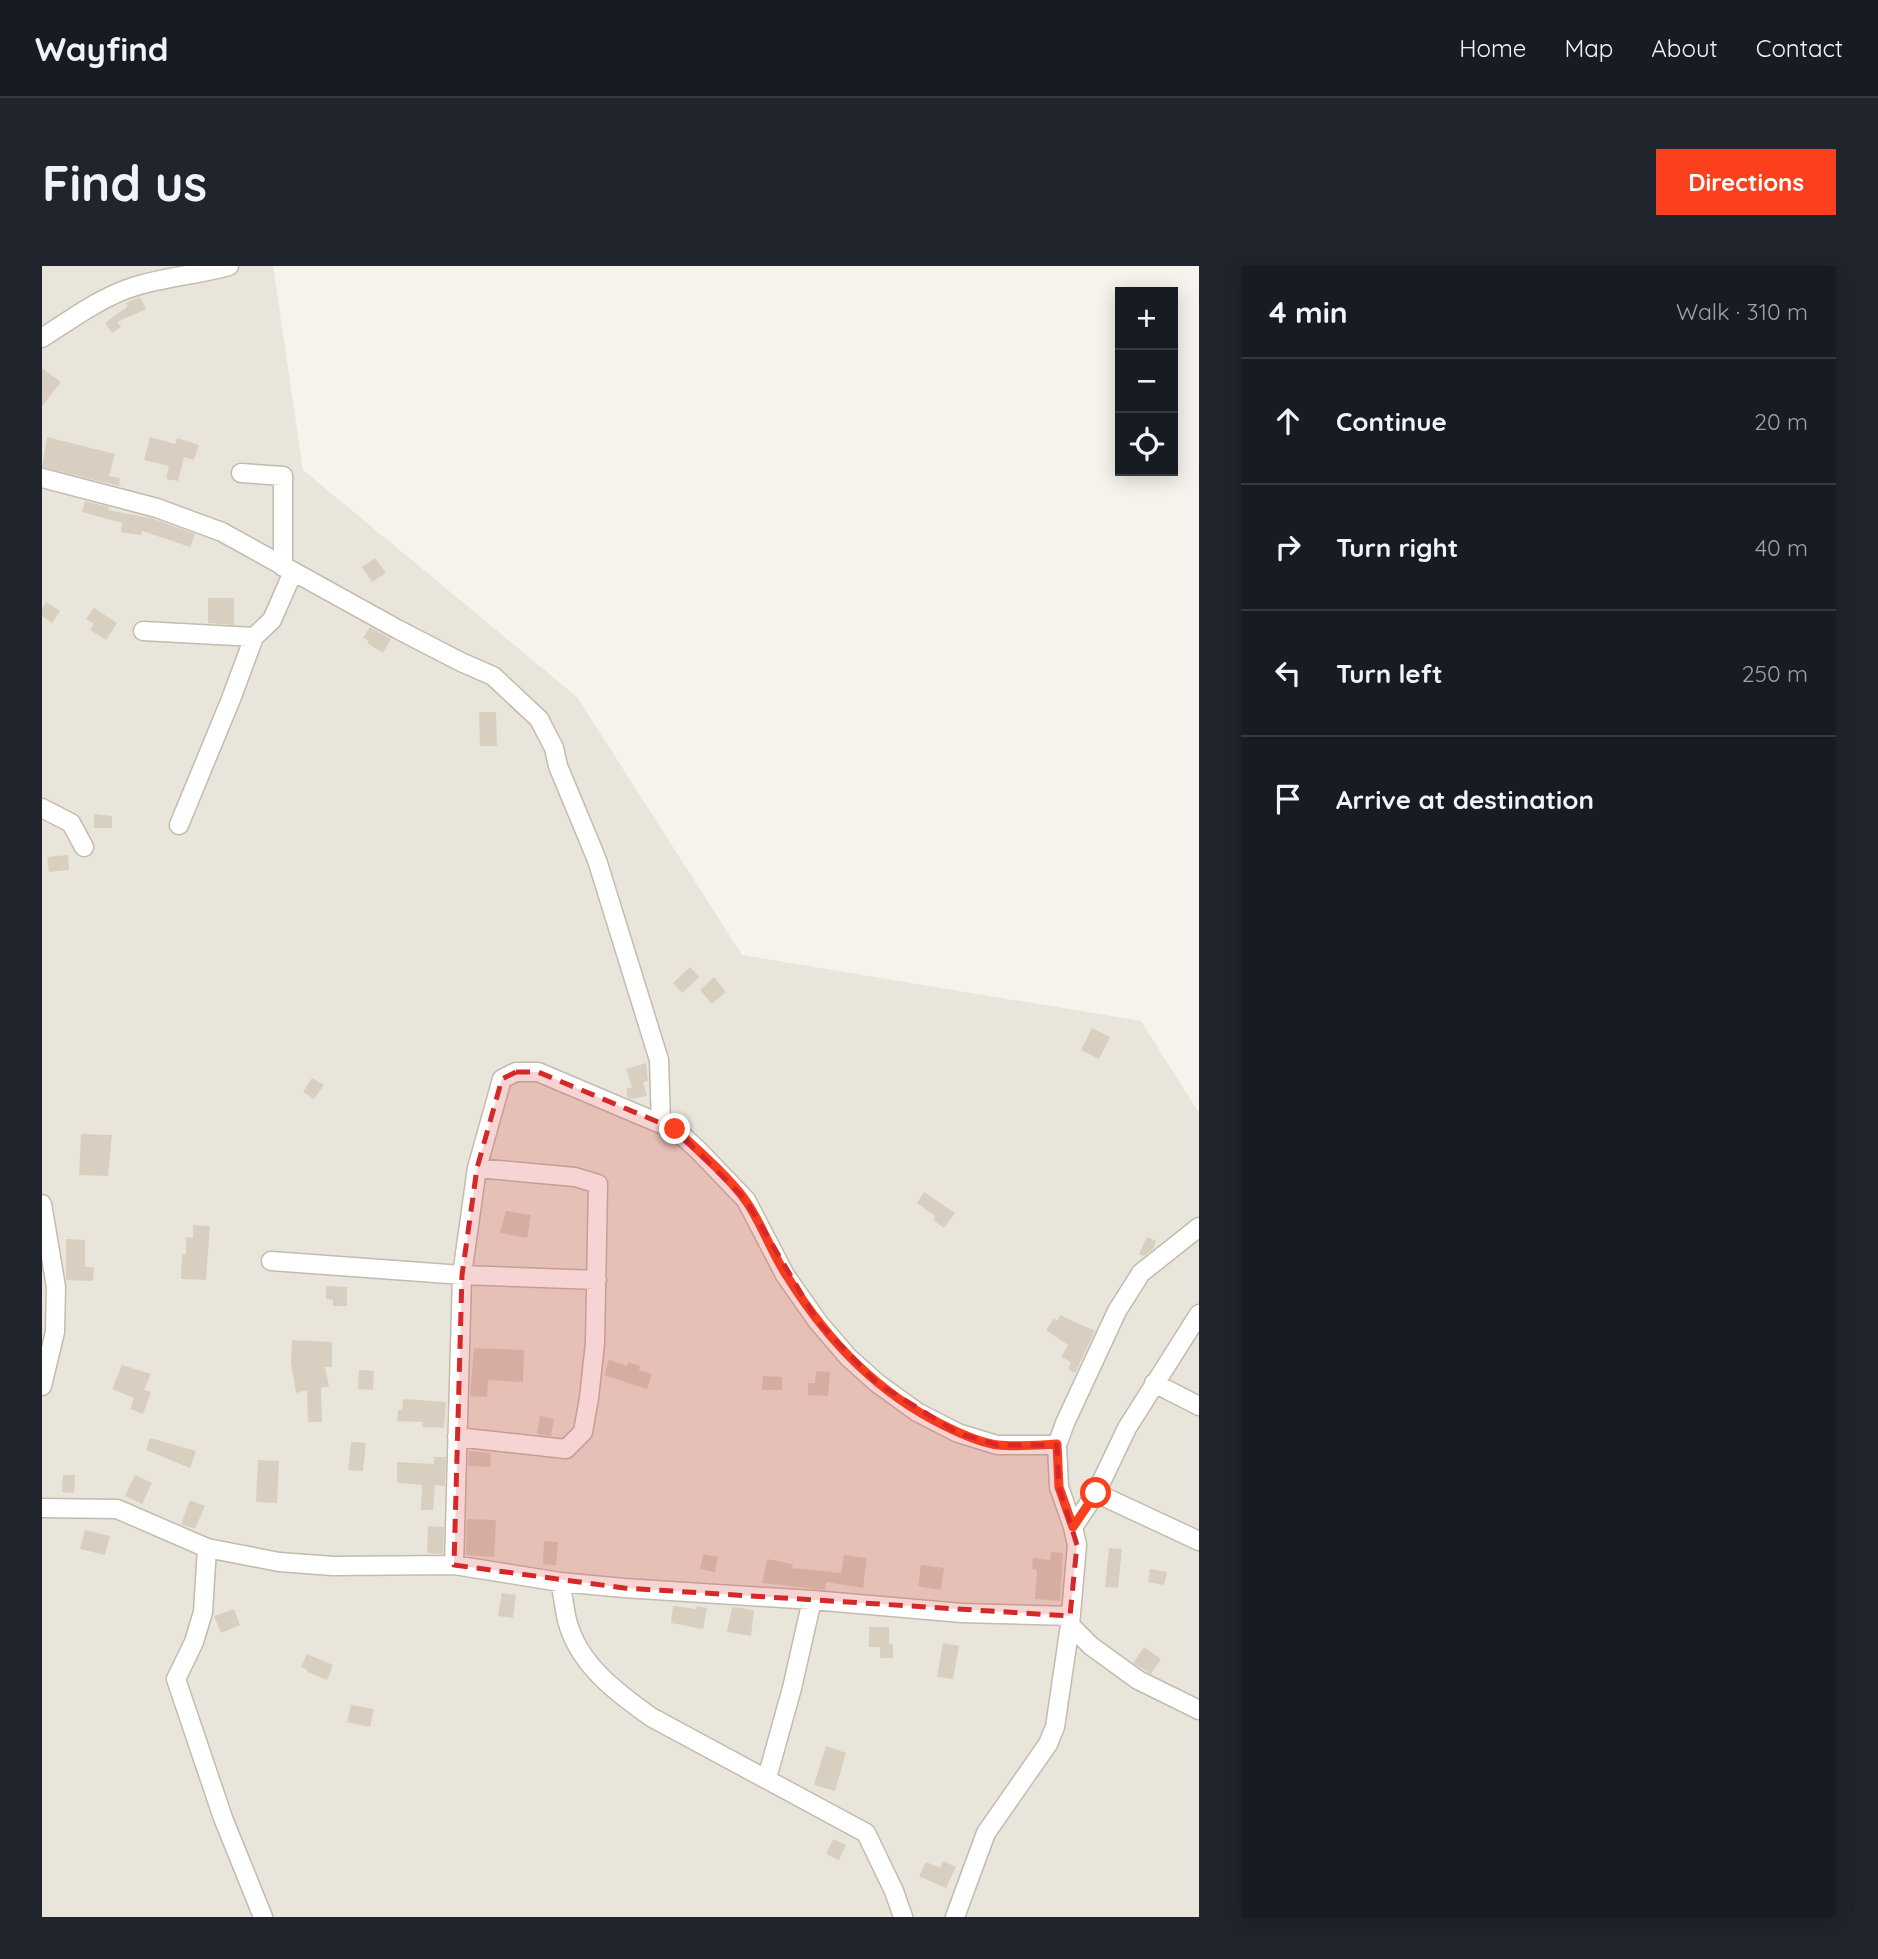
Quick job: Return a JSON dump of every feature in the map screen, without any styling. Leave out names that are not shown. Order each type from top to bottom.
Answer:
[{"type":"street","points":[[42,338],[97,304],[132,287],[229,266]]},
{"type":"street","points":[[179,825],[254,636],[272,620],[288,569],[283,476],[241,472]]},
{"type":"street","points":[[42,478],[157,508],[222,531],[461,663],[493,676],[539,719],[554,748],[558,766],[597,860],[659,1060],[661,1124]]},
{"type":"street","points":[[143,631],[254,636]]},
{"type":"street","points":[[42,808],[71,823],[84,847]]},
{"type":"street","points":[[453,1565],[462,1275],[477,1168],[502,1079],[516,1072],[538,1072],[675,1129],[746,1200],[785,1275],[818,1322],[848,1357],[877,1384],[917,1412],[958,1433],[997,1445],[1057,1444]]},
{"type":"street","points":[[457,1437],[566,1449],[583,1432],[595,1343],[598,1184],[575,1177],[477,1168]]},
{"type":"street","points":[[42,1204],[56,1287],[55,1332],[42,1386]]},
{"type":"street","points":[[955,1917],[986,1833],[1048,1744],[1055,1727],[1070,1621],[1077,1545],[1059,1487],[1057,1444],[1117,1311],[1141,1273],[1199,1227]]},
{"type":"street","points":[[271,1261],[462,1275],[597,1280]]},
{"type":"street","points":[[1073,1527],[1096,1493],[1127,1428],[1199,1314]]},
{"type":"street","points":[[1154,1383],[1199,1406]]},
{"type":"street","points":[[1096,1493],[1199,1541]]},
{"type":"street","points":[[42,1508],[117,1509],[207,1548],[279,1562],[333,1566],[453,1565],[561,1582],[624,1588],[1070,1621],[1091,1646],[1138,1680],[1199,1710]]},
{"type":"street","points":[[207,1548],[203,1612],[194,1642],[176,1679],[223,1818],[263,1917]]},
{"type":"street","points":[[561,1582],[567,1620],[578,1647],[595,1671],[618,1693],[651,1717],[866,1833],[894,1891],[903,1917]]},
{"type":"street","points":[[767,1778],[792,1688],[812,1600]]},
{"type":"highlighted area","points":[[516,1072],[538,1072],[675,1129],[746,1200],[818,1322],[877,1383],[958,1433],[997,1445],[1057,1445],[1059,1487],[1077,1545],[1070,1616],[624,1588],[454,1565],[462,1275],[477,1168],[502,1079]]},
{"type":"shaded area","points":[[42,266],[273,266],[303,470],[577,697],[742,955],[1141,1021],[1199,1113],[1199,1917],[42,1917]]},
{"type":"building","points":[[140,297],[146,309],[117,322],[121,327],[112,333],[105,323],[128,306],[126,303]]},
{"type":"building","points":[[42,368],[61,382],[42,406]]},
{"type":"building","points":[[47,437],[115,454],[109,476],[120,478],[119,486],[42,467]]},
{"type":"building","points":[[150,437],[175,444],[177,438],[199,445],[194,460],[184,457],[178,481],[166,479],[169,466],[144,460]]},
{"type":"building","points":[[85,501],[109,507],[108,510],[154,519],[195,534],[190,547],[142,531],[141,535],[121,532],[122,523],[82,512]]},
{"type":"building","points":[[375,558],[386,573],[372,582],[362,567]]},
{"type":"building","points":[[208,598],[234,598],[234,625],[208,623]]},
{"type":"building","points":[[46,602],[60,611],[52,623],[42,616]]},
{"type":"building","points":[[94,608],[117,623],[106,640],[90,630],[94,624],[86,619]]},
{"type":"building","points":[[370,627],[391,639],[383,653],[363,638]]},
{"type":"building","points":[[479,712],[496,712],[497,746],[480,746]]},
{"type":"building","points":[[94,814],[112,816],[112,828],[94,828]]},
{"type":"building","points":[[68,855],[69,870],[49,872],[47,857]]},
{"type":"building","points":[[690,967],[699,977],[682,993],[673,983]]},
{"type":"building","points":[[714,977],[726,992],[712,1004],[700,990]]},
{"type":"building","points":[[1092,1028],[1110,1037],[1099,1059],[1081,1050]]},
{"type":"building","points":[[646,1063],[648,1081],[643,1082],[647,1096],[628,1098],[626,1089],[632,1087],[626,1069]]},
{"type":"building","points":[[312,1078],[324,1085],[314,1099],[303,1092]]},
{"type":"building","points":[[81,1134],[112,1135],[108,1176],[79,1175]]},
{"type":"building","points":[[924,1192],[955,1213],[944,1228],[933,1220],[935,1216],[917,1203]]},
{"type":"building","points":[[506,1211],[531,1215],[527,1238],[500,1233]]},
{"type":"building","points":[[193,1225],[210,1226],[206,1280],[181,1279],[182,1254],[186,1254],[186,1237],[193,1238]]},
{"type":"building","points":[[1147,1237],[1156,1241],[1153,1249],[1144,1256],[1139,1254]]},
{"type":"building","points":[[66,1239],[85,1240],[85,1267],[94,1267],[93,1281],[66,1280]]},
{"type":"building","points":[[326,1286],[347,1287],[347,1306],[333,1306],[333,1300],[326,1299]]},
{"type":"building","points":[[1060,1315],[1095,1331],[1075,1373],[1068,1369],[1071,1362],[1061,1357],[1068,1345],[1046,1330],[1054,1318],[1057,1321]]},
{"type":"building","points":[[292,1340],[332,1342],[332,1367],[325,1367],[329,1386],[321,1388],[322,1422],[308,1422],[307,1390],[296,1393],[291,1363]]},
{"type":"building","points":[[474,1348],[524,1350],[523,1382],[488,1380],[487,1397],[470,1396]]},
{"type":"building","points":[[609,1360],[627,1366],[628,1362],[640,1366],[639,1370],[652,1374],[647,1389],[604,1375]]},
{"type":"building","points":[[122,1365],[151,1374],[144,1390],[151,1392],[143,1414],[130,1409],[134,1398],[112,1389]]},
{"type":"building","points":[[359,1370],[374,1371],[373,1390],[358,1389]]},
{"type":"building","points":[[816,1371],[830,1372],[828,1396],[808,1395],[808,1383],[815,1383]]},
{"type":"building","points":[[763,1376],[782,1377],[782,1390],[762,1390]]},
{"type":"building","points":[[403,1399],[446,1402],[444,1428],[422,1427],[423,1422],[397,1421]]},
{"type":"building","points":[[540,1416],[554,1419],[551,1436],[537,1434]]},
{"type":"building","points":[[150,1438],[196,1451],[190,1468],[146,1450]]},
{"type":"building","points":[[351,1442],[366,1443],[363,1471],[348,1470]]},
{"type":"building","points":[[469,1451],[491,1453],[490,1467],[468,1466]]},
{"type":"building","points":[[434,1457],[446,1457],[445,1486],[435,1485],[433,1510],[421,1510],[422,1485],[397,1483],[397,1462],[434,1464]]},
{"type":"building","points":[[258,1460],[279,1461],[277,1503],[256,1502]]},
{"type":"building","points":[[63,1475],[75,1475],[74,1493],[62,1492]]},
{"type":"building","points":[[135,1475],[152,1483],[142,1504],[125,1496]]},
{"type":"building","points":[[190,1500],[205,1506],[195,1529],[181,1524]]},
{"type":"building","points":[[467,1519],[496,1520],[494,1557],[466,1555]]},
{"type":"building","points":[[428,1526],[444,1527],[443,1554],[427,1553]]},
{"type":"building","points":[[85,1530],[110,1536],[105,1555],[80,1549]]},
{"type":"building","points":[[544,1541],[558,1542],[556,1565],[543,1564]]},
{"type":"building","points":[[1109,1548],[1122,1549],[1118,1588],[1105,1587]]},
{"type":"building","points":[[1051,1552],[1063,1553],[1060,1601],[1035,1599],[1037,1570],[1032,1569],[1033,1558],[1050,1560]]},
{"type":"building","points":[[703,1554],[718,1557],[715,1572],[700,1569]]},
{"type":"building","points":[[844,1555],[867,1558],[863,1588],[826,1582],[825,1590],[762,1583],[767,1559],[793,1564],[792,1568],[841,1573]]},
{"type":"building","points":[[921,1565],[944,1568],[941,1590],[918,1586]]},
{"type":"building","points":[[1150,1569],[1167,1572],[1164,1585],[1148,1582]]},
{"type":"building","points":[[502,1593],[516,1595],[513,1618],[498,1616]]},
{"type":"building","points":[[673,1606],[707,1608],[703,1629],[671,1623]]},
{"type":"building","points":[[732,1607],[754,1610],[751,1636],[727,1632]]},
{"type":"building","points":[[234,1609],[240,1625],[221,1633],[214,1616]]},
{"type":"building","points":[[869,1627],[889,1627],[889,1644],[893,1644],[893,1658],[880,1658],[880,1647],[869,1647]]},
{"type":"building","points":[[943,1643],[959,1646],[953,1679],[937,1677]]},
{"type":"building","points":[[1144,1647],[1161,1659],[1151,1674],[1133,1663]]},
{"type":"building","points":[[307,1654],[333,1665],[327,1680],[301,1667]]},
{"type":"building","points":[[351,1705],[374,1709],[370,1727],[347,1722]]},
{"type":"building","points":[[826,1746],[846,1753],[835,1791],[814,1785]]},
{"type":"building","points":[[833,1839],[846,1845],[839,1860],[826,1854]]},
{"type":"building","points":[[943,1861],[956,1867],[946,1888],[919,1876],[926,1862],[940,1868]]},
{"type":"route","points":[[675,1129],[746,1200],[785,1275],[818,1322],[848,1357],[877,1384],[917,1412],[958,1433],[997,1445],[1057,1444],[1059,1487],[1073,1527],[1096,1493]]}]
